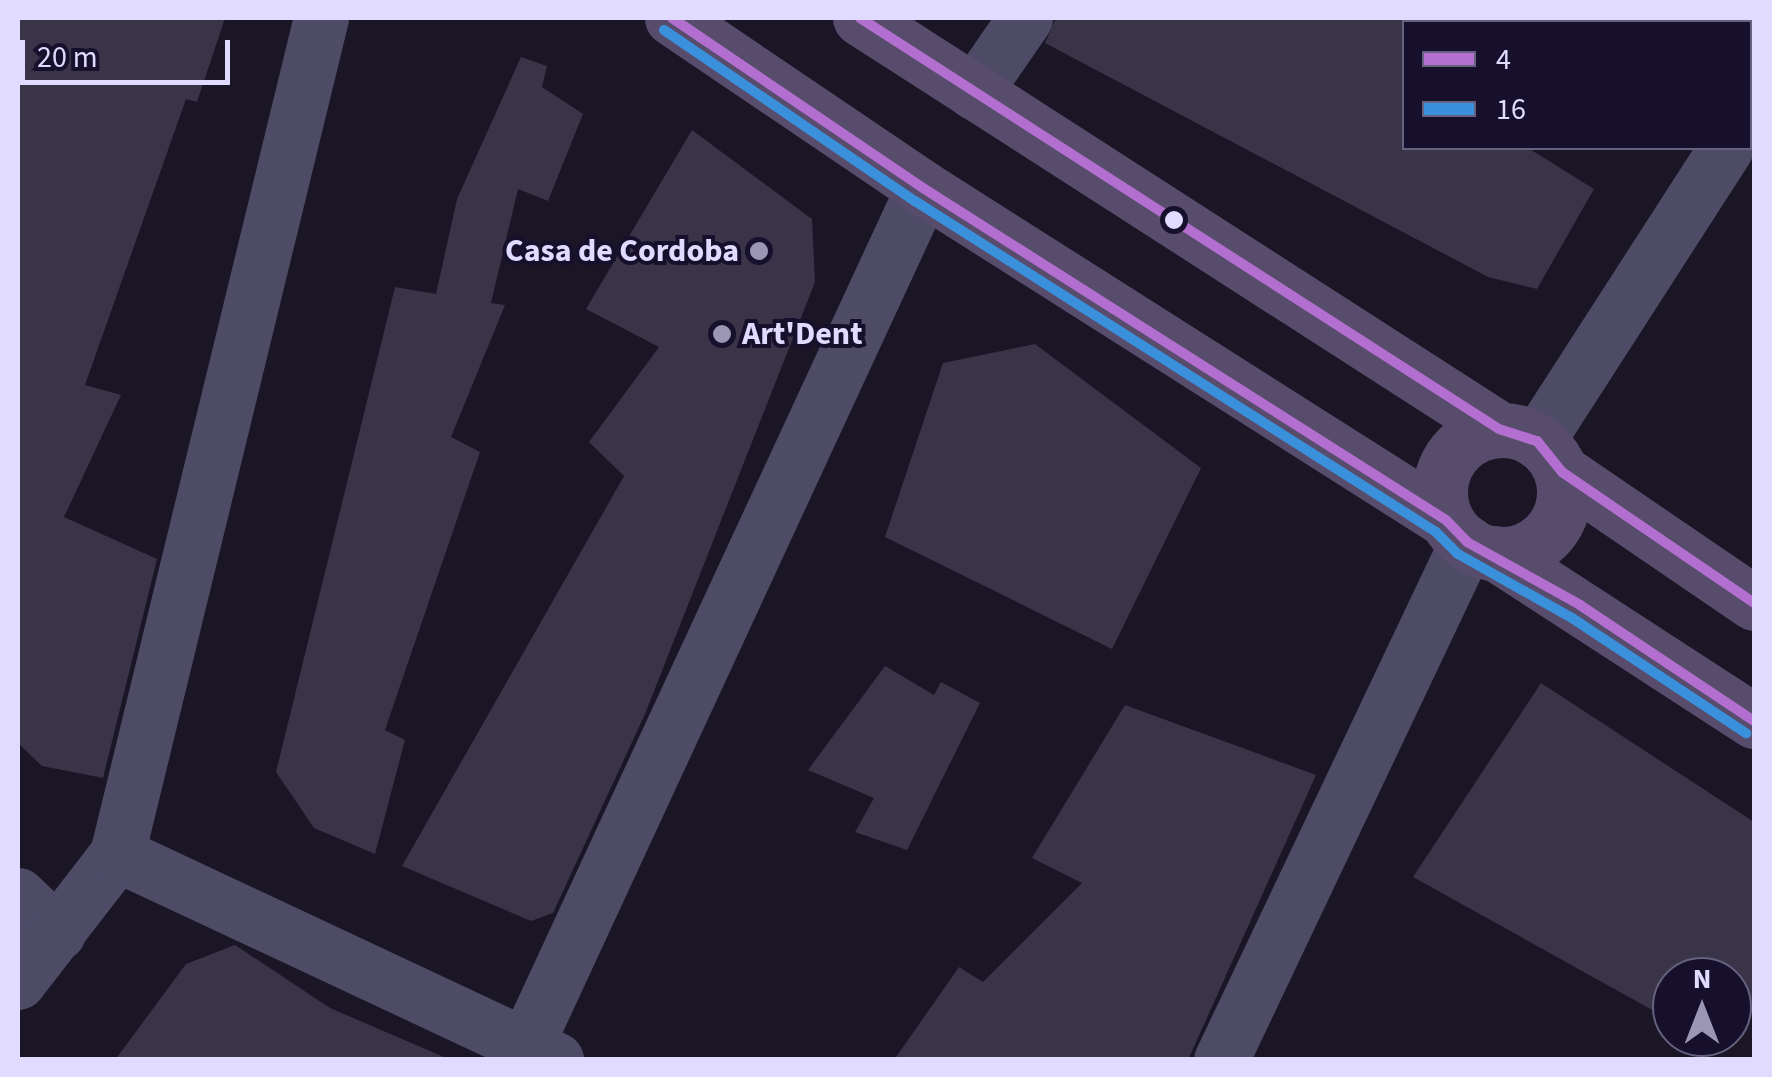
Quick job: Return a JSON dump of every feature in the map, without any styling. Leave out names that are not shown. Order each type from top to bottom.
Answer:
[{"type":"main road","points":[[672,18],[922,188],[1754,720]]},
{"type":"main road","points":[[871,21],[974,92],[1533,447],[1754,603]]},
{"type":"main road","points":[[1472,437],[1533,447],[1556,524],[1530,547],[1469,539],[1439,503],[1445,467],[1472,437]]},
{"type":"street","points":[[18,982],[117,854],[321,18]]},
{"type":"street","points":[[974,92],[1024,18]]},
{"type":"street","points":[[1533,447],[1725,150]]},
{"type":"street","points":[[117,854],[533,1055],[922,188]]},
{"type":"street","points":[[1221,1060],[1469,539]]},
{"type":"street","points":[[18,895],[58,932]]},
{"type":"building","points":[[18,18],[225,18],[197,102],[186,99],[85,385],[121,395],[64,517],[157,559],[103,778],[42,766],[18,743]]},
{"type":"building","points":[[1056,18],[1404,18],[1402,150],[1531,150],[1594,189],[1537,289],[1488,277],[1045,43]]},
{"type":"building","points":[[521,57],[547,66],[542,87],[583,114],[548,201],[518,189],[491,303],[505,305],[451,437],[480,452],[385,730],[405,740],[375,854],[314,828],[276,772],[395,287],[436,294],[457,199]]},
{"type":"building","points":[[692,130],[812,219],[815,282],[645,714],[553,913],[531,921],[402,866],[624,476],[589,442],[659,347],[586,309]]},
{"type":"building","points":[[1035,344],[1201,468],[1112,649],[885,537],[943,363]]},
{"type":"building","points":[[885,666],[934,695],[941,682],[980,703],[907,850],[855,832],[874,798],[808,770]]},
{"type":"building","points":[[1541,683],[1754,822],[1754,1007],[1752,1010],[1752,957],[1652,957],[1652,1010],[1413,877]]},
{"type":"building","points":[[1125,705],[1316,775],[1188,1060],[894,1060],[959,967],[983,982],[1082,883],[1032,858]]},
{"type":"building","points":[[235,945],[330,1008],[451,1060],[115,1060],[186,964]]},
{"type":"transit line","name":"4","points":[[672,18],[923,188],[1446,520],[1467,542],[1580,605],[1754,721]]},
{"type":"transit line","name":"4","points":[[860,18],[1499,429],[1537,441],[1562,472],[1754,603]]},
{"type":"transit line","name":"16","points":[[664,30],[915,201],[1436,532],[1458,554],[1572,618],[1746,733]]},
{"type":"place","name":"Casa de Cordoba","points":[[759,251]]},
{"type":"place","name":"Art'Dent","points":[[722,334]]}]
